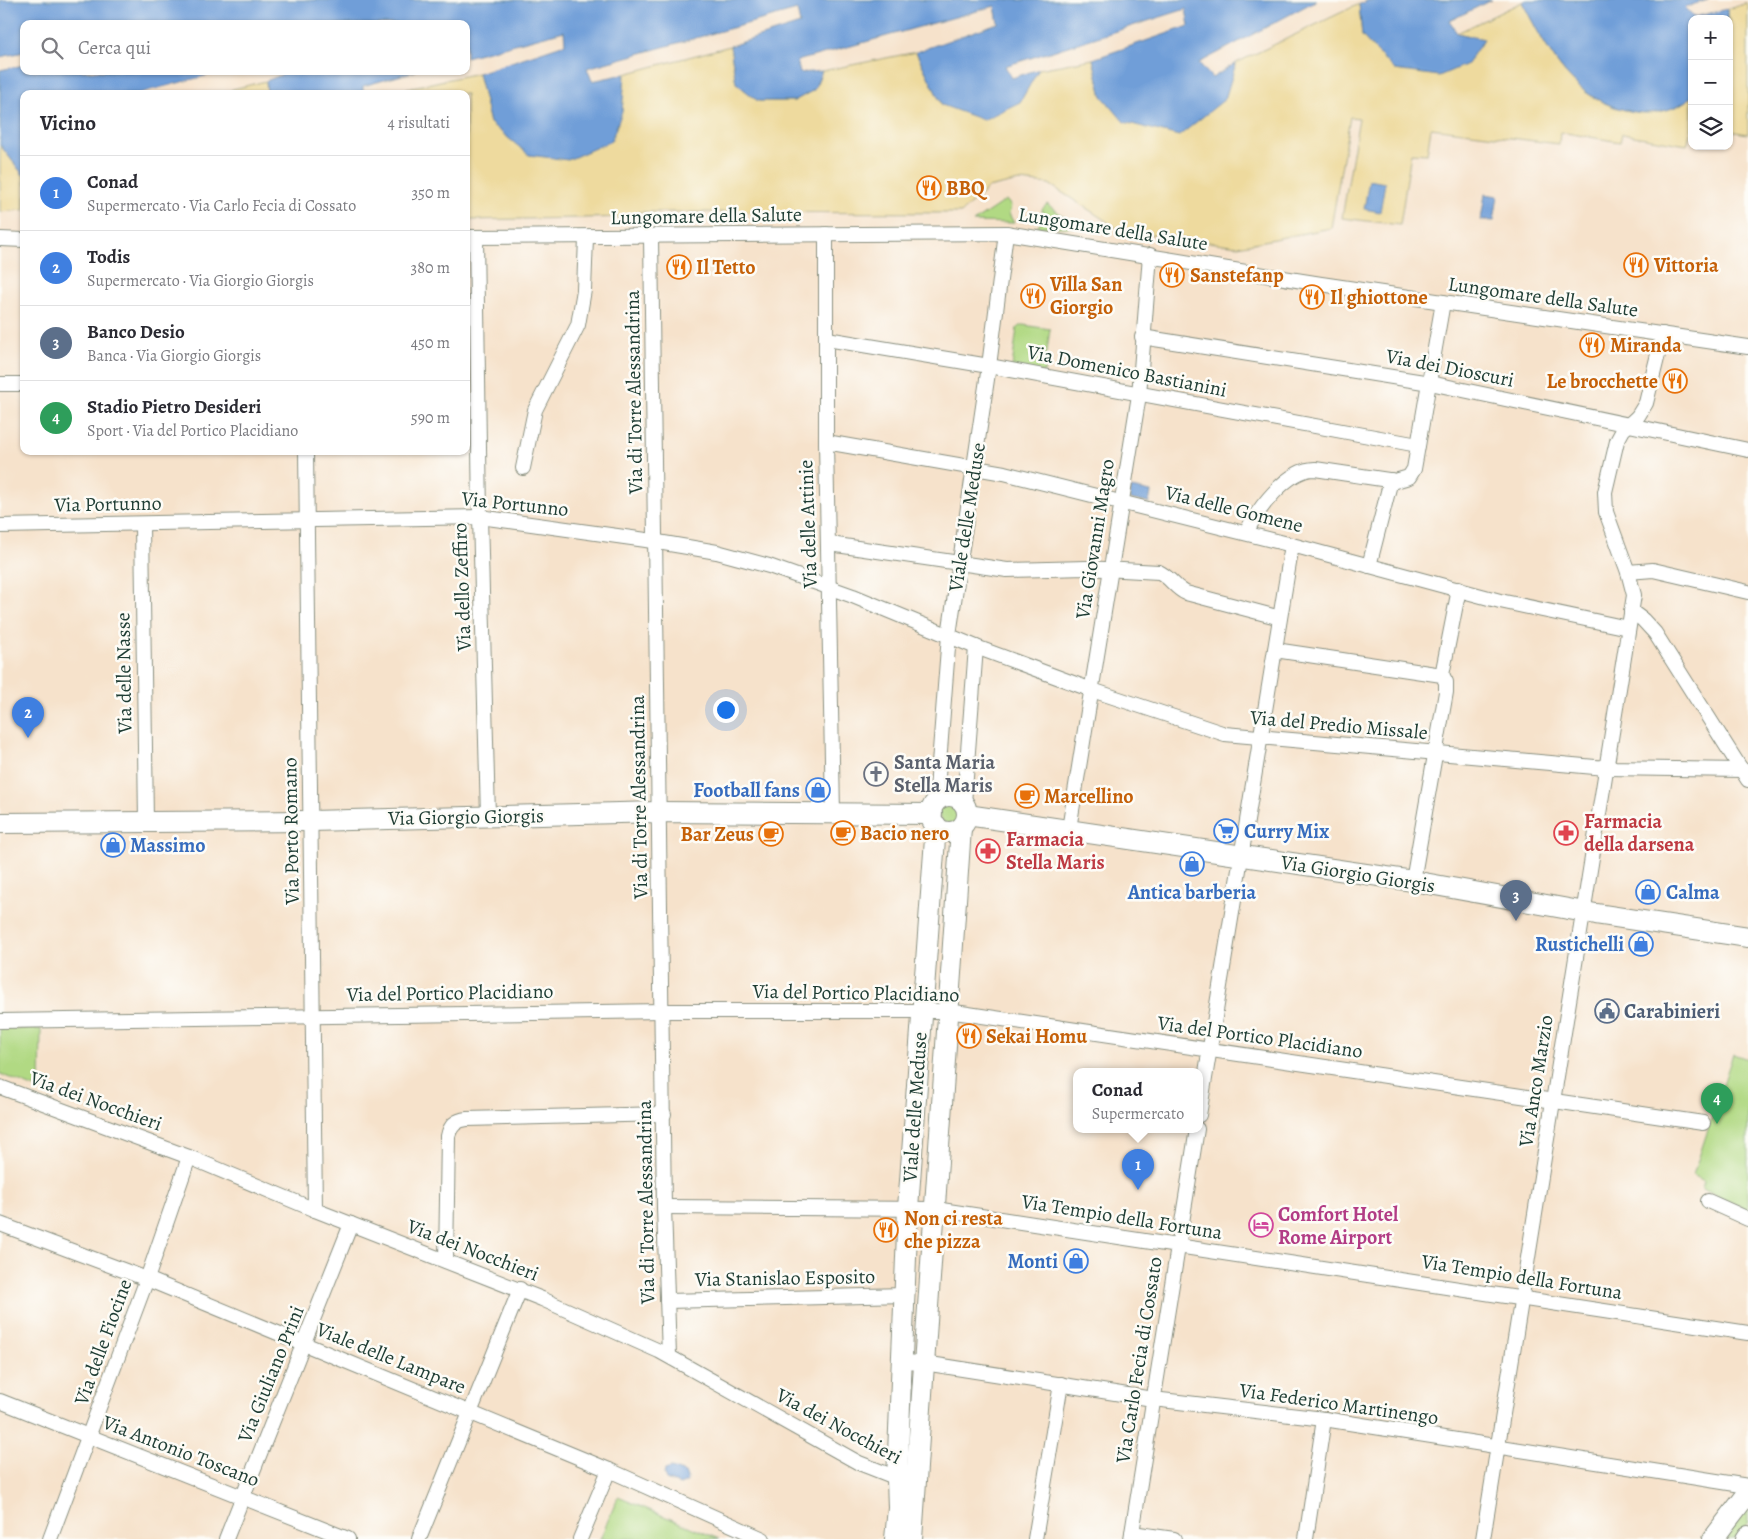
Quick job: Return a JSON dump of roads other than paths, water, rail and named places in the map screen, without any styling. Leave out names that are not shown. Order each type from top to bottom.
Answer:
[{"type":"street","name":"Lungomare della Salute","points":[[471,237],[586,238],[1006,233],[1443,302],[1748,347]]},
{"type":"street","name":"Viale delle Meduse","points":[[912,1539],[906,1481],[902,1362],[904,1295],[934,814],[949,635],[990,366],[1006,233]]},
{"type":"street","name":"Via delle Attinie","points":[[826,234],[826,442],[830,544],[833,813]]},
{"type":"street","name":"Via dello Zeffiro","points":[[471,237],[488,816]]},
{"type":"street","name":"Via di Torre Alessandrina","points":[[652,237],[658,812],[668,1356]]},
{"type":"street","points":[[523,468],[535,410],[578,324],[584,290],[586,238]]},
{"type":"street","points":[[0,240],[20,240]]},
{"type":"street","name":"Via Giovanni Magro","points":[[1069,829],[1139,395],[1142,337],[1150,255]]},
{"type":"street","points":[[1246,533],[1262,506],[1289,480],[1303,471],[1315,469],[1391,480],[1404,480],[1411,475],[1430,382],[1443,302]]},
{"type":"street","points":[[1663,334],[1646,403],[1621,433],[1615,446],[1605,496],[1608,517],[1628,572],[1653,570],[1748,592]]},
{"type":"street","name":"Via dei Dioscuri","points":[[1142,337],[1430,382],[1748,450]]},
{"type":"street","name":"Via Domenico Bastianini","points":[[827,339],[990,366],[1418,445]]},
{"type":"street","points":[[0,384],[20,384]]},
{"type":"street","name":"Via delle Gomene","points":[[826,442],[975,467],[1121,501],[1500,601],[1628,628]]},
{"type":"street","name":"Via Porto Romano","points":[[306,455],[315,1210]]},
{"type":"street","points":[[1369,566],[1391,480]]},
{"type":"street","name":"Via Portunno","points":[[0,526],[480,516],[656,541],[743,558],[830,588],[949,635]]},
{"type":"street","name":"Via delle Nasse","points":[[142,524],[146,822]]},
{"type":"street","points":[[830,544],[1014,571],[1072,568],[1159,572],[1167,576],[1177,588],[1186,593],[1273,616]]},
{"type":"street","points":[[1203,1091],[1292,545]]},
{"type":"street","name":"Via Anco Marzio","points":[[1483,1539],[1634,595],[1628,572]]},
{"type":"street","points":[[1413,882],[1446,687],[1442,675],[1459,589]]},
{"type":"street","points":[[1631,611],[1655,633],[1745,775]]},
{"type":"street","name":"Via del Predio Missale","points":[[949,635],[976,648],[1092,690],[1210,730],[1234,736],[1606,768],[1745,775]]},
{"type":"street","name":"Viale delle Meduse","points":[[895,1539],[898,1508],[906,1481],[924,1363],[948,1012],[976,648]]},
{"type":"street","points":[[1275,650],[1442,675]]},
{"type":"street","points":[[951,796],[964,815],[948,832],[934,814],[942,797],[951,796]]},
{"type":"street","name":"Via Giorgio Giorgis","points":[[0,823],[311,821],[658,812],[934,814]]},
{"type":"street","name":"Via Giorgio Giorgis","points":[[964,815],[1241,855],[1748,937]]},
{"type":"street","name":"Via del Portico Placidiano","points":[[0,1021],[663,1011],[948,1012],[1703,1123]]},
{"type":"street","name":"Via dei Nocchieri","points":[[0,1088],[189,1157],[315,1210],[520,1289],[668,1356],[853,1460],[906,1481]]},
{"type":"street","points":[[446,1261],[447,1141],[449,1132],[454,1124],[464,1119],[664,1114]]},
{"type":"street","name":"Via Carlo Fecia di Cossato","points":[[1131,1536],[1196,1133]]},
{"type":"street","name":"Via delle Fiocine","points":[[50,1539],[147,1279],[189,1157]]},
{"type":"street","points":[[1708,1201],[1748,1219]]},
{"type":"street","name":"Via Tempio della Fortuna","points":[[664,1207],[934,1208],[1748,1333]]},
{"type":"street","name":"Viale delle Lampare","points":[[0,1224],[147,1279],[470,1412],[609,1470],[763,1539]]},
{"type":"street","name":"Via Giuliano Prini","points":[[226,1539],[351,1224]]},
{"type":"street","points":[[419,1539],[520,1289]]},
{"type":"street","name":"Via Stanislao Esposito","points":[[667,1301],[904,1295]]},
{"type":"street","name":"Via Federico Martinengo","points":[[902,1362],[924,1363],[1153,1399],[1324,1419],[1748,1486]]},
{"type":"street","points":[[1035,1539],[1061,1384]]},
{"type":"street","name":"Via Antonio Toscano","points":[[0,1401],[88,1437],[244,1496],[348,1539]]},
{"type":"street","points":[[1306,1539],[1324,1419]]},
{"type":"street","points":[[580,1539],[609,1470]]},
{"type":"street","points":[[1713,1539],[1748,1493]]},
{"type":"street","points":[[1131,1536],[1174,1539]]},
{"type":"water","points":[[0,0],[1317,0],[1199,63],[1212,78],[1236,63],[1225,99],[1179,136],[1124,122],[1102,96],[1093,59],[1189,26],[1186,9],[1005,66],[1012,78],[1039,69],[1020,102],[983,120],[942,105],[916,52],[998,23],[995,6],[797,61],[800,73],[822,71],[814,90],[794,101],[758,101],[736,83],[730,46],[800,24],[797,10],[587,68],[592,81],[625,74],[622,112],[611,141],[568,160],[529,155],[490,123],[478,73],[565,44],[564,31],[470,56],[470,20],[20,20],[20,53],[0,57]]},
{"type":"water","points":[[1369,0],[1492,0],[1449,21],[1457,33],[1484,39],[1467,64],[1439,76],[1394,70],[1362,36],[1359,4]]},
{"type":"water","points":[[1527,0],[1708,0],[1685,7],[1692,15],[1688,15],[1688,99],[1672,108],[1642,113],[1613,106],[1594,97],[1579,86],[1553,57],[1522,2]]},
{"type":"water","points":[[1727,9],[1727,15],[1702,15]]},
{"type":"water","points":[[20,66],[20,75],[210,75],[152,90],[20,90],[20,171],[0,145],[0,70]]},
{"type":"water","points":[[281,75],[402,75],[363,86],[363,90],[267,90],[266,81]]},
{"type":"water","points":[[1369,180],[1385,183],[1380,212],[1364,209]]},
{"type":"water","points":[[1485,194],[1498,196],[1494,221],[1481,220]]},
{"type":"water","points":[[1131,488],[1151,492],[1149,503],[1129,499]]},
{"type":"water","points":[[671,1468],[685,1473],[686,1482],[680,1485],[666,1480],[665,1470]]},
{"type":"place","name":"BBQ","points":[[929,188]]},
{"type":"place","name":"Vittoria","points":[[1636,265]]},
{"type":"place","name":"Il Tetto","points":[[679,267]]},
{"type":"place","name":"Sanstefanp","points":[[1172,275]]},
{"type":"place","name":"Villa San Giorgio","points":[[1033,296]]},
{"type":"place","name":"Il ghiottone","points":[[1312,297]]},
{"type":"place","name":"Miranda","points":[[1592,345]]},
{"type":"place","name":"Le brocchette","points":[[1675,381]]},
{"type":"place","name":"Todis","points":[[28,738]]},
{"type":"place","name":"Santa Maria Stella Maris","points":[[876,774]]},
{"type":"place","name":"Football fans","points":[[818,790]]},
{"type":"place","name":"Marcellino","points":[[1027,796]]},
{"type":"place","name":"Curry Mix","points":[[1226,831]]},
{"type":"place","name":"Bacio nero","points":[[843,833]]},
{"type":"place","name":"Farmacia della darsena","points":[[1566,833]]},
{"type":"place","name":"Bar Zeus","points":[[771,834]]},
{"type":"place","name":"Massimo","points":[[113,845]]},
{"type":"place","name":"Farmacia Stella Maris","points":[[988,851]]},
{"type":"place","name":"Antica barberia","points":[[1192,864]]},
{"type":"place","name":"Calma","points":[[1648,892]]},
{"type":"place","name":"Banco Desio","points":[[1516,921]]},
{"type":"place","name":"Rustichelli","points":[[1641,944]]},
{"type":"place","name":"Carabinieri","points":[[1607,1011]]},
{"type":"place","name":"Sekai Homu","points":[[969,1036]]},
{"type":"place","name":"Stadio Pietro Desideri","points":[[1717,1124]]},
{"type":"place","name":"Conad","points":[[1138,1190]]},
{"type":"place","name":"Comfort Hotel Rome Airport","points":[[1261,1225]]},
{"type":"place","name":"Non ci resta che pizza","points":[[886,1230]]},
{"type":"place","name":"Monti","points":[[1076,1261]]}]
